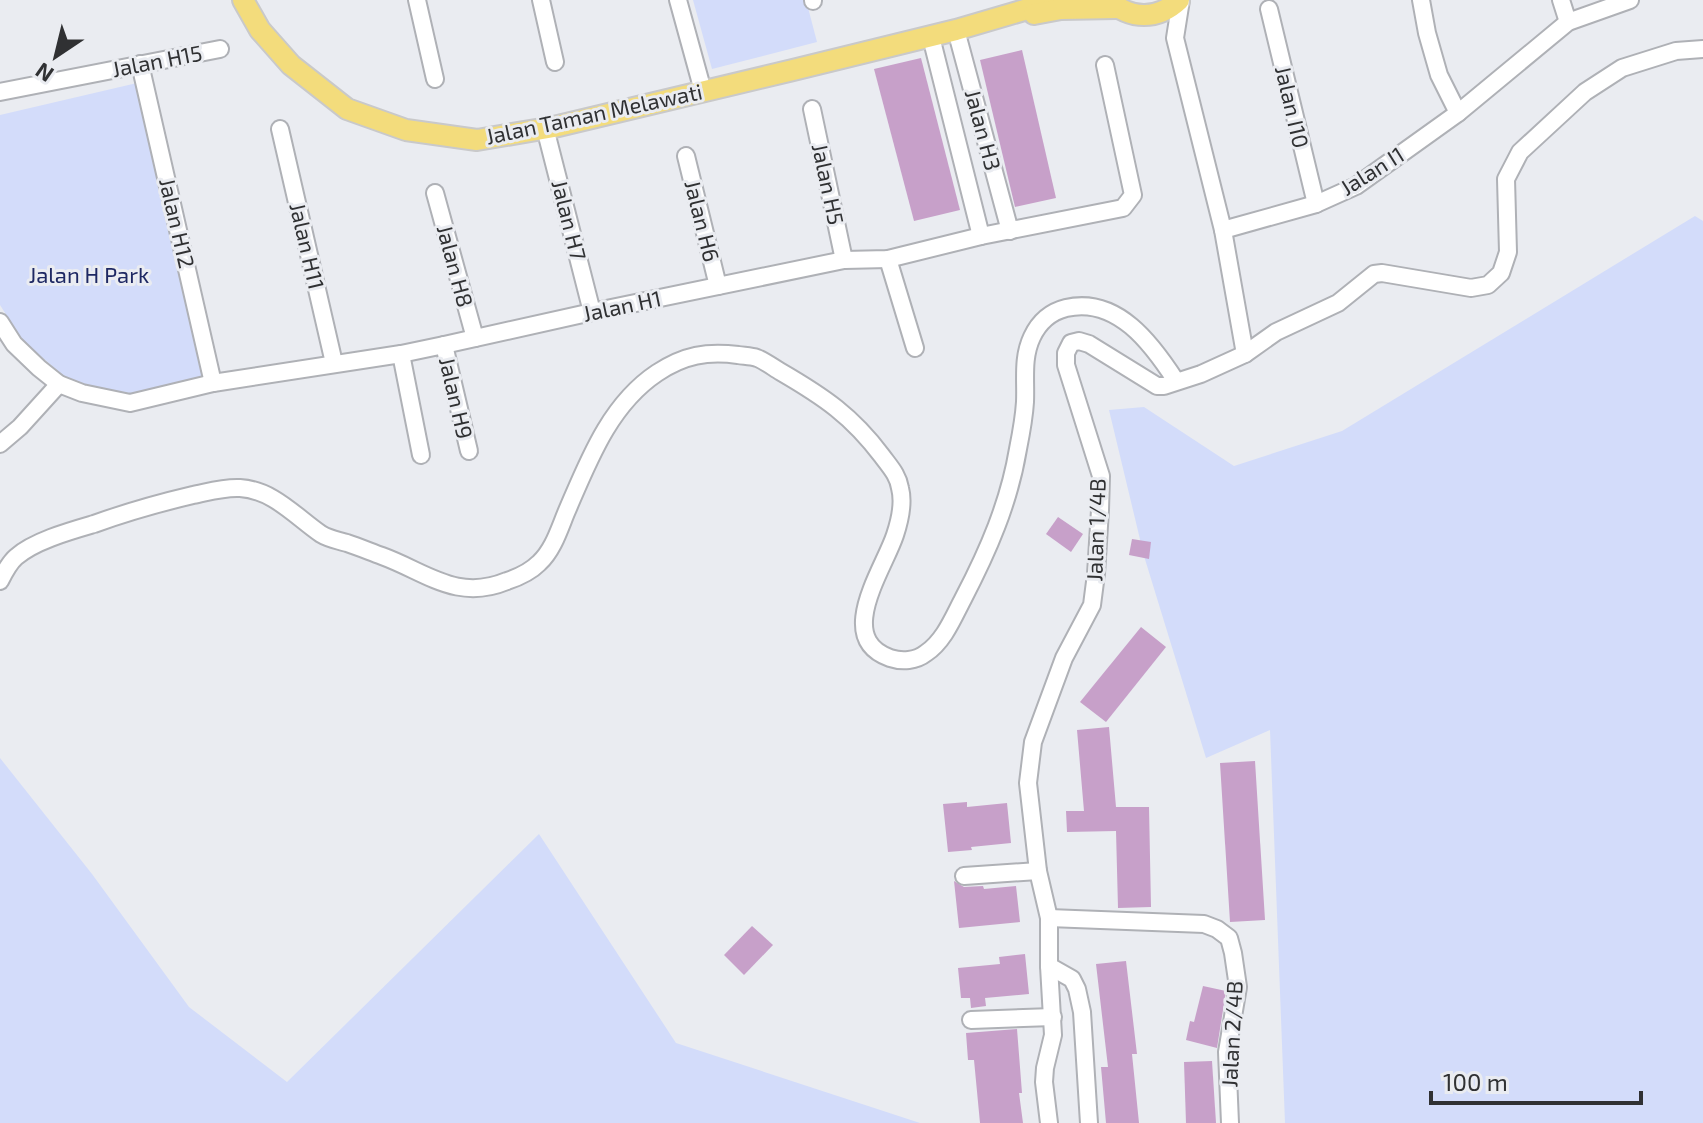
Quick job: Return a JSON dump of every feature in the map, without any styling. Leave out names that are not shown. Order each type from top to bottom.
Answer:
[{"type":"main road","name":"Jalan Taman Melawati","points":[[243,0],[260,30],[291,65],[347,109],[406,130],[477,140],[545,128],[931,37],[991,21],[1049,0]]},
{"type":"main road","points":[[1149,16],[1162,12],[1180,0]]},
{"type":"main road","name":"Jalan Taman Melawati","points":[[991,21],[1113,4],[1132,15],[1149,16]]},
{"type":"street","points":[[417,0],[435,79]]},
{"type":"street","points":[[541,0],[555,62]]},
{"type":"street","points":[[678,0],[703,91]]},
{"type":"street","points":[[1180,0],[1175,38],[1223,230],[1245,354]]},
{"type":"street","points":[[1421,0],[1439,75],[1458,113]]},
{"type":"street","points":[[1561,0],[1568,22]]},
{"type":"street","name":"Jalan I1","points":[[1223,230],[1316,204],[1356,186],[1458,113],[1568,22],[1630,0]]},
{"type":"street","name":"Jalan I10","points":[[1269,9],[1316,204]]},
{"type":"street","points":[[1149,16],[1175,38]]},
{"type":"street","name":"Jalan H3","points":[[956,30],[1010,231]]},
{"type":"street","name":"Jalan H3","points":[[931,37],[981,236]]},
{"type":"street","name":"Jalan H15","points":[[0,92],[220,49]]},
{"type":"street","name":"Jalan 1/4B","points":[[1049,1123],[1044,1082],[1052,1042],[1053,1017],[1049,918],[1038,871],[1028,783],[1033,742],[1064,658],[1092,605],[1101,476],[1066,365],[1066,353],[1071,343],[1079,341],[1101,350],[1157,386],[1164,386],[1201,374],[1245,354],[1276,332],[1338,303],[1374,274],[1471,288],[1488,285],[1501,273],[1508,252],[1506,179],[1520,152],[1585,92],[1622,68],[1676,51],[1703,49]]},
{"type":"street","name":"Jalan H12","points":[[140,64],[213,383]]},
{"type":"street","name":"Jalan H1","points":[[0,322],[14,344],[59,384],[82,393],[130,403],[213,383],[401,354],[844,260],[888,259],[981,236],[1123,208],[1133,195],[1105,65]]},
{"type":"street","name":"Jalan H5","points":[[812,109],[844,260]]},
{"type":"street","name":"Jalan H7","points":[[545,128],[592,312]]},
{"type":"street","name":"Jalan H11","points":[[280,129],[334,363]]},
{"type":"street","name":"Jalan H6","points":[[686,156],[718,286]]},
{"type":"street","name":"Jalan H8","points":[[435,193],[475,338]]},
{"type":"street","points":[[888,259],[915,348]]},
{"type":"street","points":[[0,581],[15,558],[48,540],[140,508],[219,489],[240,488],[265,493],[326,538],[394,560],[436,582],[461,588],[492,588],[523,575],[542,561],[555,540],[587,464],[611,419],[633,391],[660,371],[694,354],[722,353],[758,358],[837,408],[864,432],[898,478],[902,496],[894,539],[866,605],[863,621],[867,639],[876,651],[895,660],[915,659],[929,652],[945,633],[1000,523],[1017,455],[1025,404],[1025,360],[1031,339],[1053,311],[1078,305],[1105,311],[1131,325],[1154,348],[1176,381]]},
{"type":"street","name":"Jalan H9","points":[[444,345],[469,451]]},
{"type":"street","points":[[401,354],[421,455]]},
{"type":"street","points":[[0,444],[59,384]]},
{"type":"street","points":[[964,876],[1038,871]]},
{"type":"street","name":"Jalan 2/4B","points":[[1049,918],[1204,924],[1229,938],[1238,987],[1227,1052],[1230,1123]]},
{"type":"street","points":[[1049,966],[1072,979],[1077,989],[1082,1012],[1089,1123]]},
{"type":"street","points":[[971,1020],[1053,1017]]},
{"type":"green space","points":[[693,0],[806,0],[817,42],[712,69]]},
{"type":"green space","name":"Jalan H Park","points":[[137,83],[205,382],[131,395],[71,382],[23,341],[0,305],[0,115]]},
{"type":"green space","points":[[1695,216],[1703,221],[1703,1123],[1285,1123],[1270,730],[1206,758],[1144,556],[1109,410],[1144,407],[1234,466],[1342,431]]},
{"type":"green space","points":[[0,758],[92,874],[189,1007],[287,1082],[539,834],[676,1043],[920,1123],[0,1123]]},
{"type":"building","points":[[1022,50],[1056,198],[1015,207],[980,60]]},
{"type":"building","points":[[921,58],[960,210],[914,221],[874,69]]},
{"type":"building","points":[[1058,517],[1083,534],[1071,552],[1046,534]]},
{"type":"building","points":[[1132,539],[1151,542],[1149,559],[1129,555]]},
{"type":"building","points":[[1141,627],[1166,647],[1106,722],[1080,702]]},
{"type":"building","points":[[1109,727],[1116,807],[1149,807],[1151,907],[1118,908],[1116,831],[1067,832],[1066,811],[1084,811],[1077,730]]},
{"type":"building","points":[[1255,761],[1265,920],[1230,922],[1220,763]]},
{"type":"building","points":[[967,802],[967,807],[1007,803],[1011,843],[948,852],[943,804]]},
{"type":"building","points":[[954,881],[964,887],[983,886],[984,889],[1016,886],[1020,922],[959,928]]},
{"type":"building","points":[[752,926],[773,945],[744,975],[724,955]]},
{"type":"building","points":[[1025,954],[1029,994],[985,998],[986,1006],[971,1008],[970,998],[961,998],[958,968],[1000,964],[999,957]]},
{"type":"building","points":[[1126,961],[1137,1054],[1132,1054],[1139,1123],[1106,1123],[1101,1067],[1108,1067],[1096,964]]},
{"type":"building","points":[[1203,986],[1226,991],[1217,1048],[1186,1040]]},
{"type":"building","points":[[1017,1029],[1023,1123],[980,1123],[974,1060],[968,1060],[966,1033]]},
{"type":"building","points":[[1212,1061],[1216,1123],[1186,1123],[1184,1062]]}]
